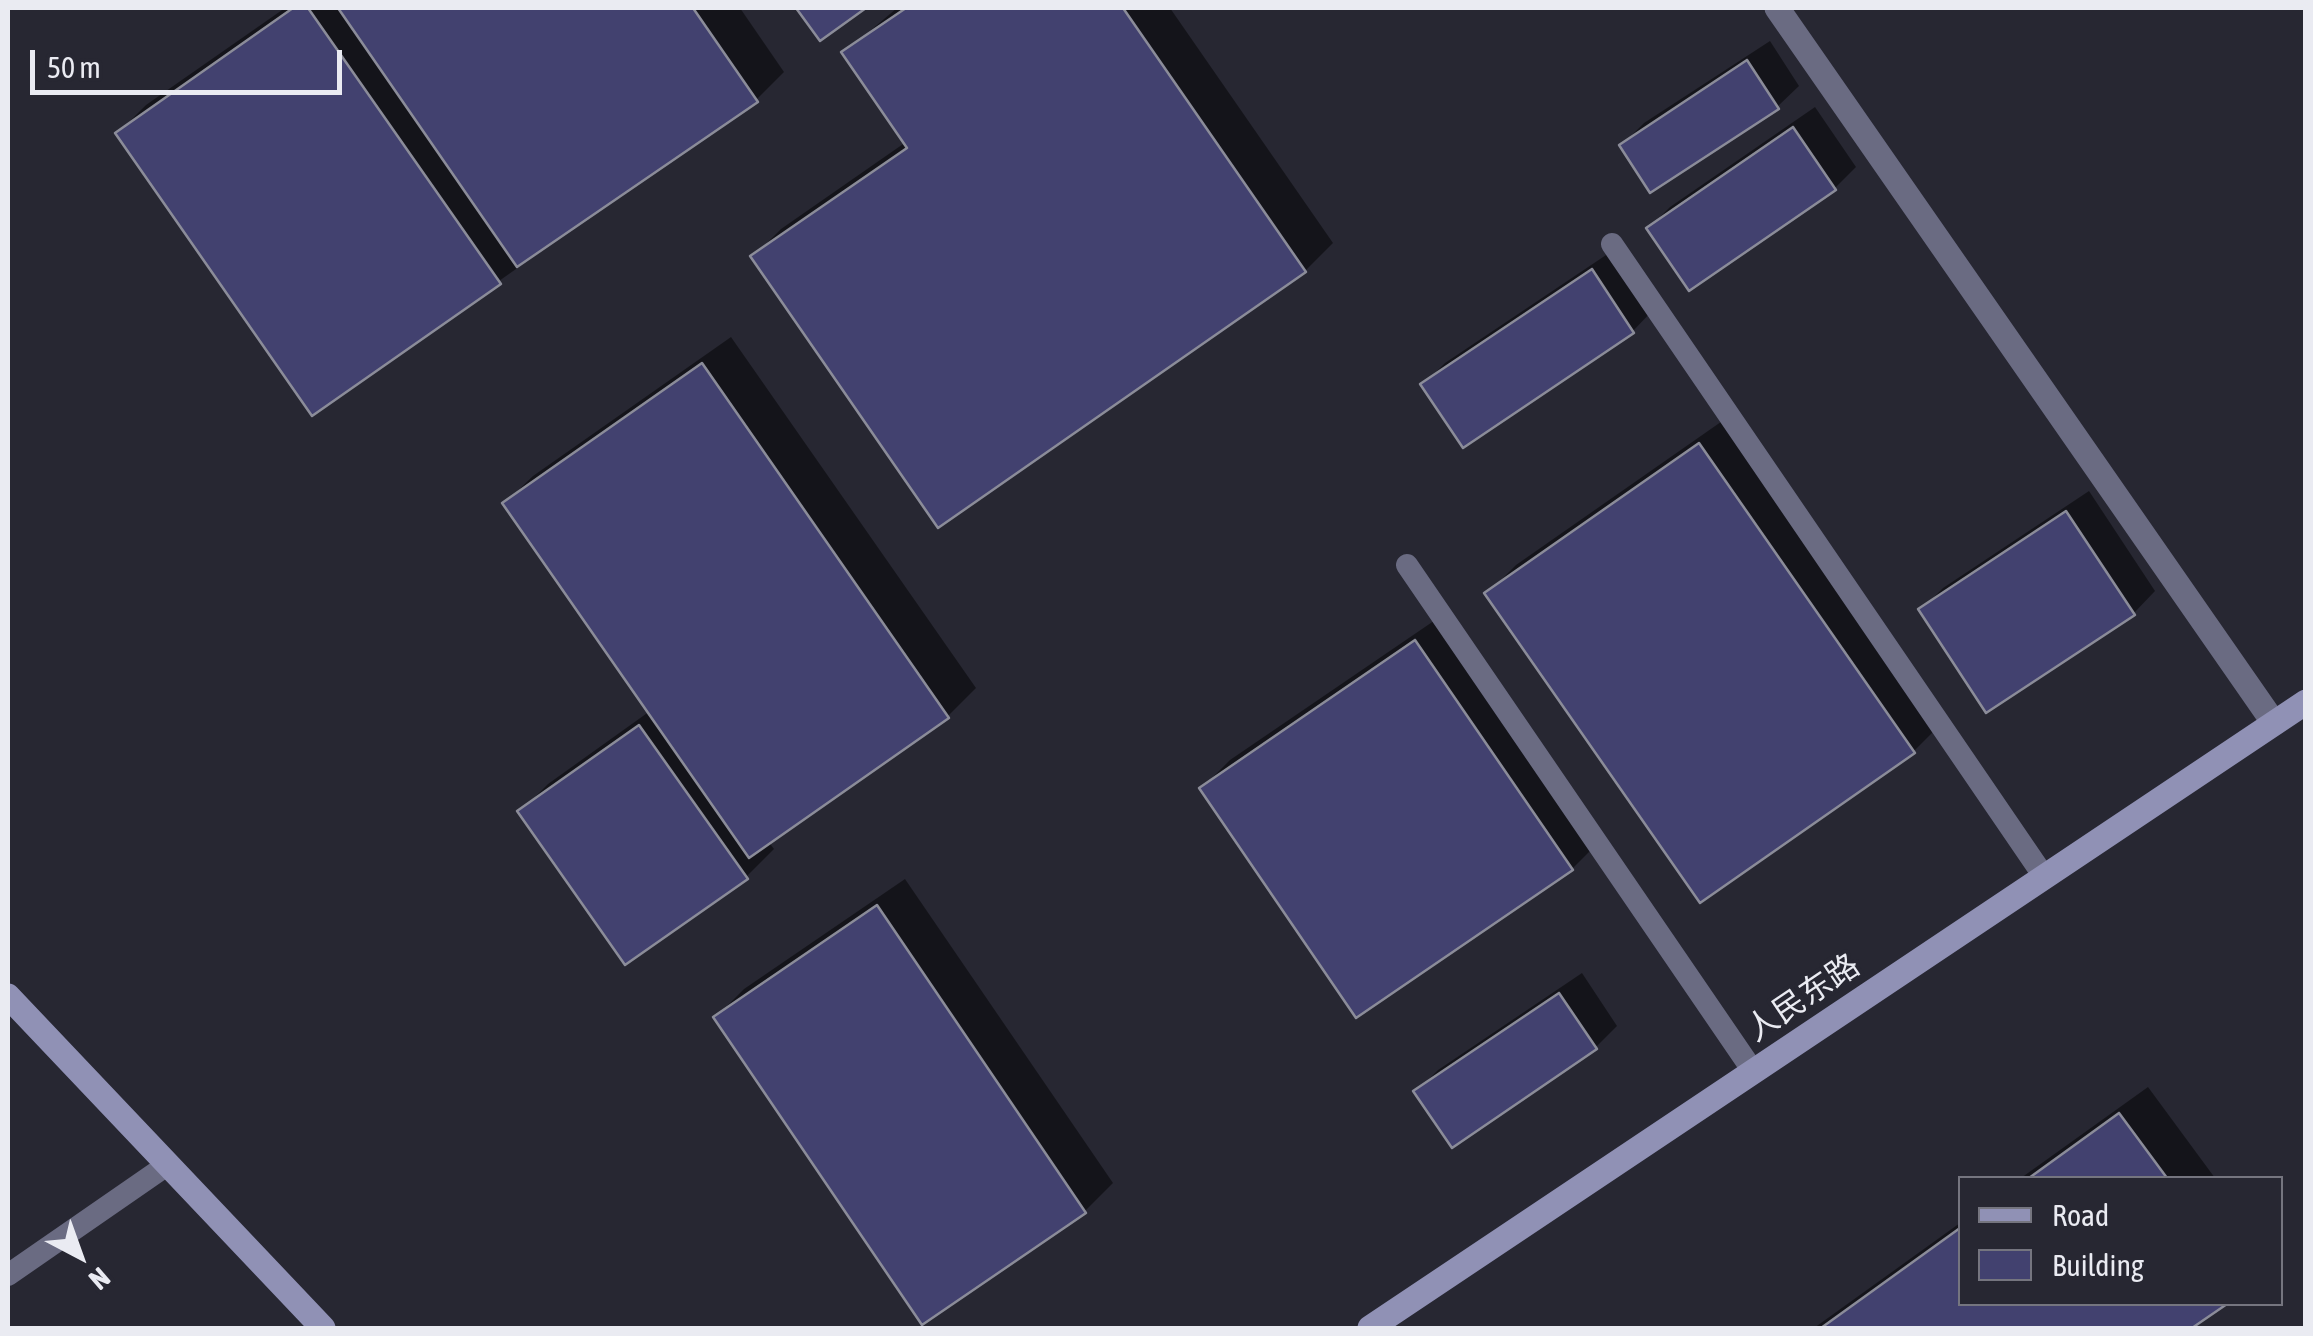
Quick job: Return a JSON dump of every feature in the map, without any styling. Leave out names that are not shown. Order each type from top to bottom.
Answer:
[{"type":"street","points":[[1777,8],[2274,723]]},
{"type":"street","name":"人民东路","points":[[1370,1328],[2306,702]]},
{"type":"street","points":[[8,996],[323,1328]]},
{"type":"lane","points":[[1612,244],[2043,876]]},
{"type":"lane","points":[[1407,565],[1753,1070]]},
{"type":"lane","points":[[8,1275],[167,1164]]},
{"type":"building","points":[[293,8],[308,8],[501,284],[312,416],[115,133]]},
{"type":"building","points":[[338,8],[693,8],[758,102],[517,267]]},
{"type":"building","points":[[796,8],[866,8],[820,41]]},
{"type":"building","points":[[906,8],[1123,8],[1306,272],[938,528],[750,256],[907,148],[841,52]]},
{"type":"building","points":[[1747,60],[1779,109],[1650,193],[1619,145]]},
{"type":"building","points":[[1793,127],[1836,190],[1689,291],[1646,228]]},
{"type":"building","points":[[1592,269],[1634,333],[1463,448],[1420,384]]},
{"type":"building","points":[[702,363],[949,718],[749,858],[502,503]]},
{"type":"building","points":[[1699,443],[1915,753],[1700,903],[1484,593]]},
{"type":"building","points":[[2066,511],[2135,615],[1986,713],[1918,609]]},
{"type":"building","points":[[1415,640],[1573,870],[1356,1018],[1199,788]]},
{"type":"building","points":[[639,725],[748,879],[625,965],[517,811]]},
{"type":"building","points":[[877,905],[1086,1213],[922,1325],[713,1017]]},
{"type":"building","points":[[1559,993],[1597,1049],[1452,1148],[1413,1091]]},
{"type":"building","points":[[2119,1113],[2166,1176],[2032,1176]]},
{"type":"building","points":[[1958,1229],[1958,1306],[2224,1306],[2192,1328],[1821,1328]]}]
